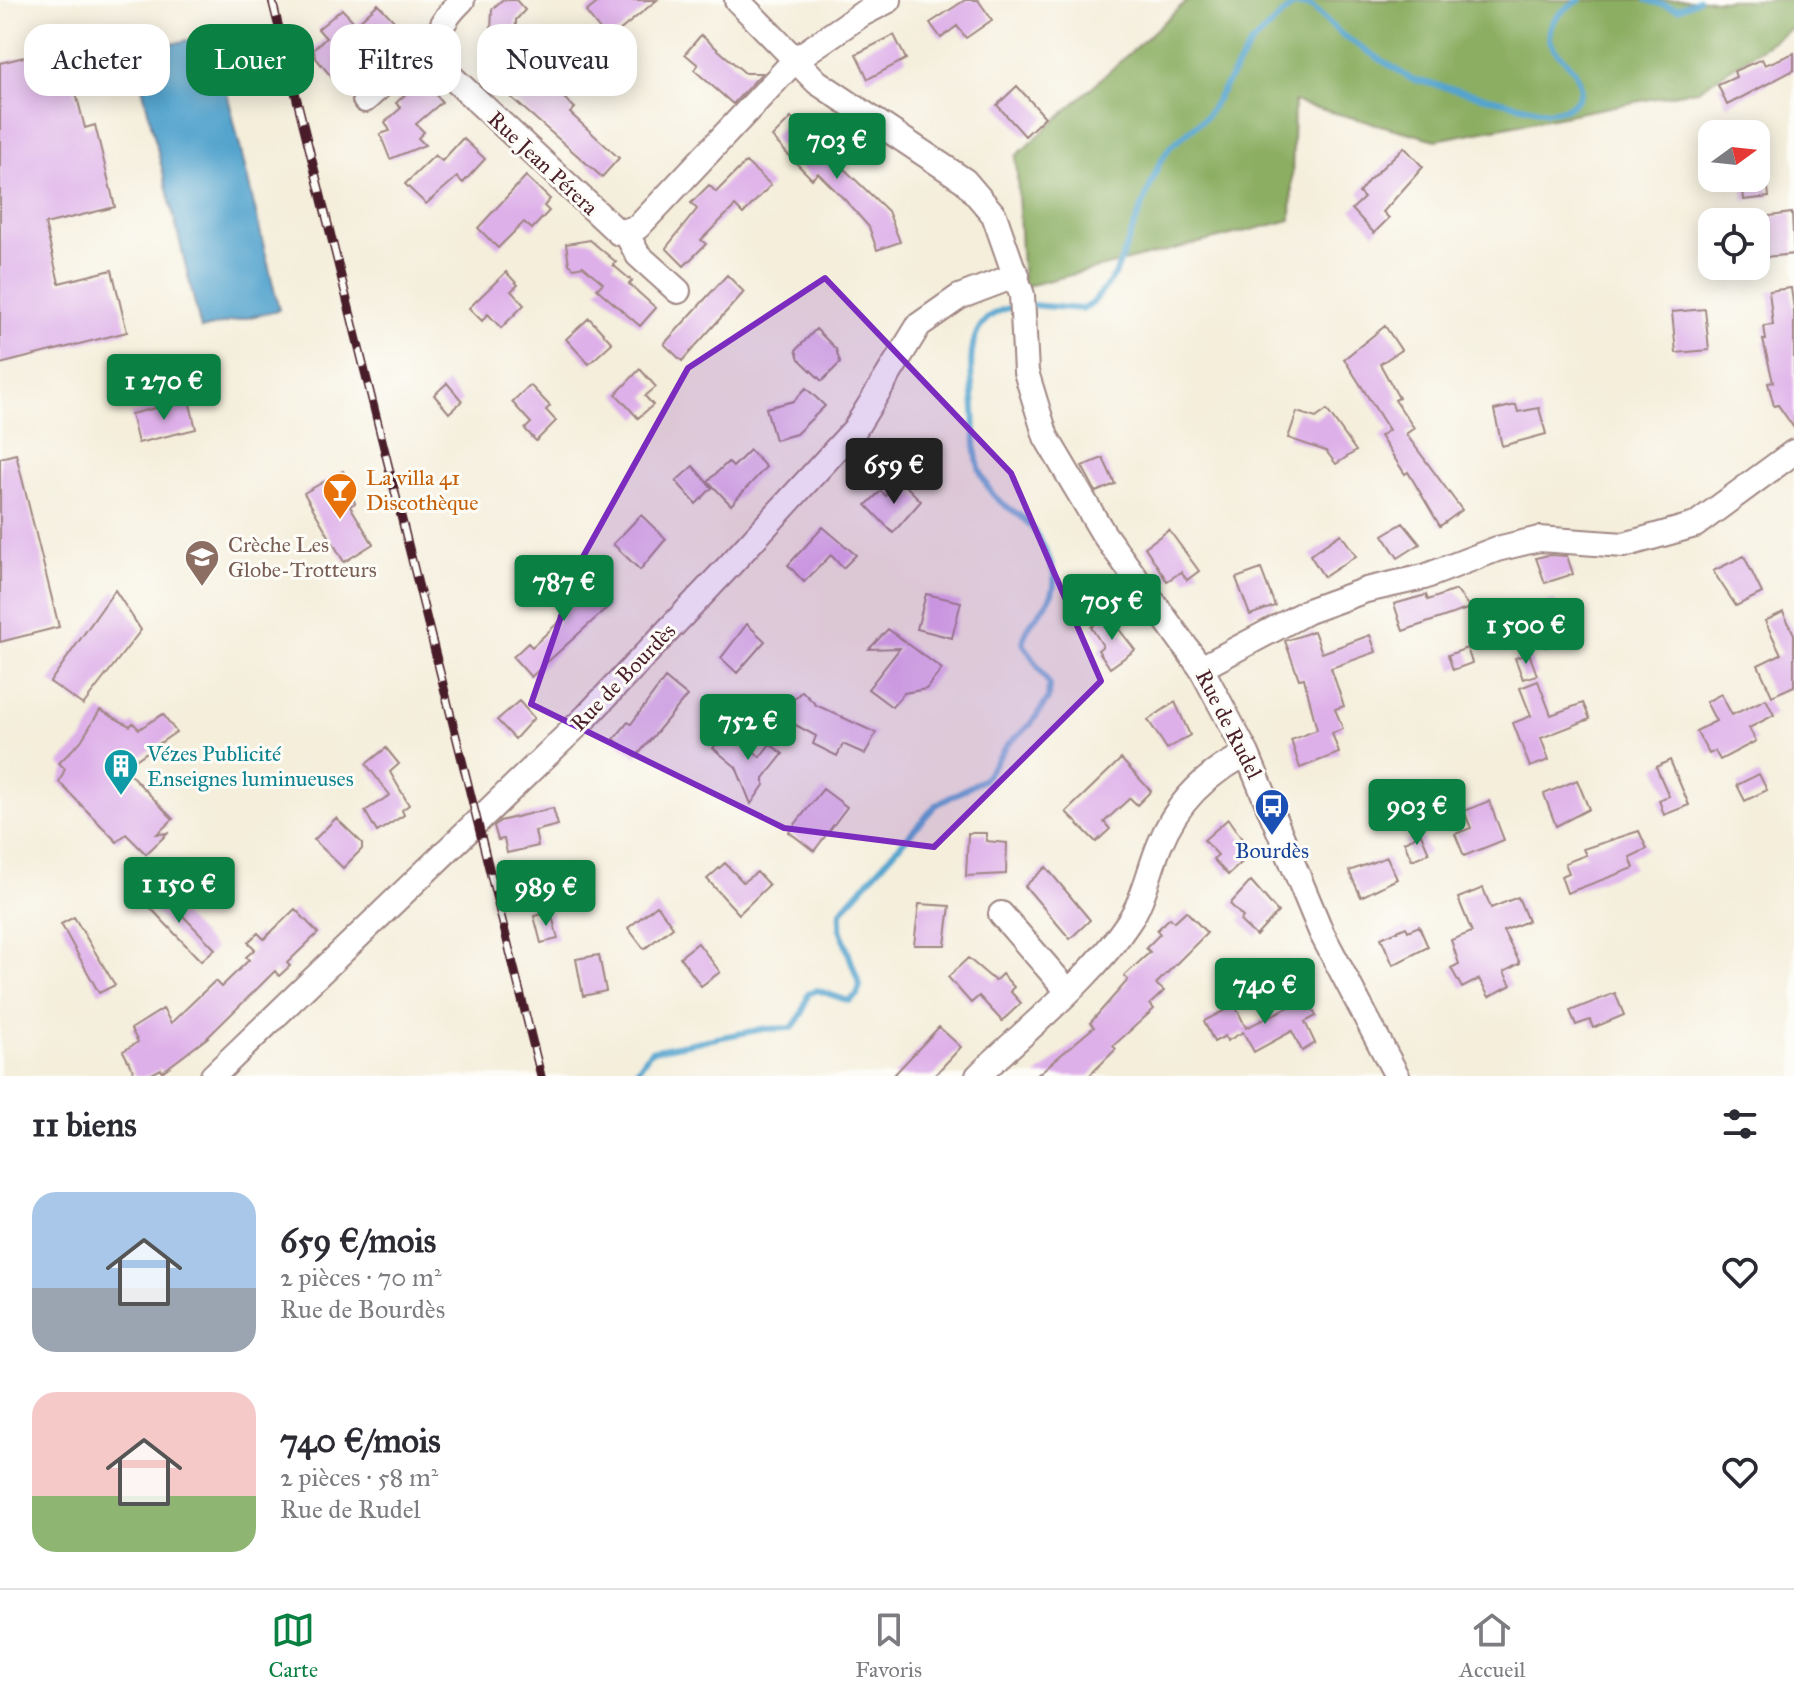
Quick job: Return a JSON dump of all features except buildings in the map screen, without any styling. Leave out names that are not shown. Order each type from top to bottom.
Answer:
[{"type":"street","points":[[443,24],[445,16],[462,0]]},
{"type":"street","name":"Rue de Rudel","points":[[737,0],[817,82],[965,181],[994,215],[1019,285],[1026,372],[1046,437],[1103,533],[1201,668],[1247,754],[1322,934],[1397,1076]]},
{"type":"street","points":[[626,233],[638,227],[796,59],[862,14],[889,0]]},
{"type":"street","name":"Rue Jean Pérera","points":[[461,86],[613,229],[626,233],[638,255],[678,291]]},
{"type":"street","points":[[365,100],[369,96]]},
{"type":"street","name":"Rue de Bourdès","points":[[213,1076],[587,716],[730,565],[855,429],[919,325],[959,297],[1019,285]]},
{"type":"street","points":[[1201,668],[1308,611],[1366,590],[1424,577],[1497,549],[1539,539],[1624,545],[1695,525],[1794,452]]},
{"type":"street","points":[[978,1076],[1067,990],[1129,922],[1160,842],[1184,800],[1208,776],[1247,754]]},
{"type":"street","points":[[1001,914],[1067,990]]},
{"type":"highlighted area","points":[[825,278],[1011,473],[1101,681],[934,847],[784,828],[531,704],[579,564],[688,368]]},
{"type":"green space","points":[[1188,0],[1794,0],[1794,27],[1698,90],[1436,140],[1294,102],[1291,220],[1023,287],[1016,156]]},
{"type":"water","points":[[186,40],[186,96],[228,96],[279,310],[201,329],[144,96],[170,96],[170,44]]},
{"type":"waterway","points":[[1030,305],[1082,309],[1092,304],[1115,275],[1159,164],[1170,147],[1206,117],[1251,44],[1293,5],[1311,6],[1342,35],[1411,79],[1547,112],[1563,109],[1576,101],[1581,89],[1573,69],[1550,40],[1551,26],[1555,20],[1566,8],[1580,0]]},
{"type":"waterway","points":[[1646,0],[1678,9],[1698,0]]},
{"type":"waterway","points":[[633,1076],[651,1051],[763,1029],[792,1028],[802,1014],[808,994],[817,990],[849,1001],[857,995],[860,986],[840,929],[841,911],[936,805],[984,779],[1008,744],[1030,725],[1048,699],[1049,684],[1023,643],[1030,624],[1053,591],[1052,567],[1037,535],[1020,515],[991,492],[980,471],[975,441],[971,376],[973,344],[987,319],[1000,311],[1019,306]]},
{"type":"railway","points":[[272,0],[541,1076]]},
{"type":"place","name":"La villa 41 Discothèque","points":[[340,521]]},
{"type":"place","name":"Crèche Les Globe-Trotteurs","points":[[202,588]]},
{"type":"place","name":"Vézes Publicité Enseignes luminueuses","points":[[121,797]]},
{"type":"place","name":"Bourdès","points":[[1272,837]]}]
